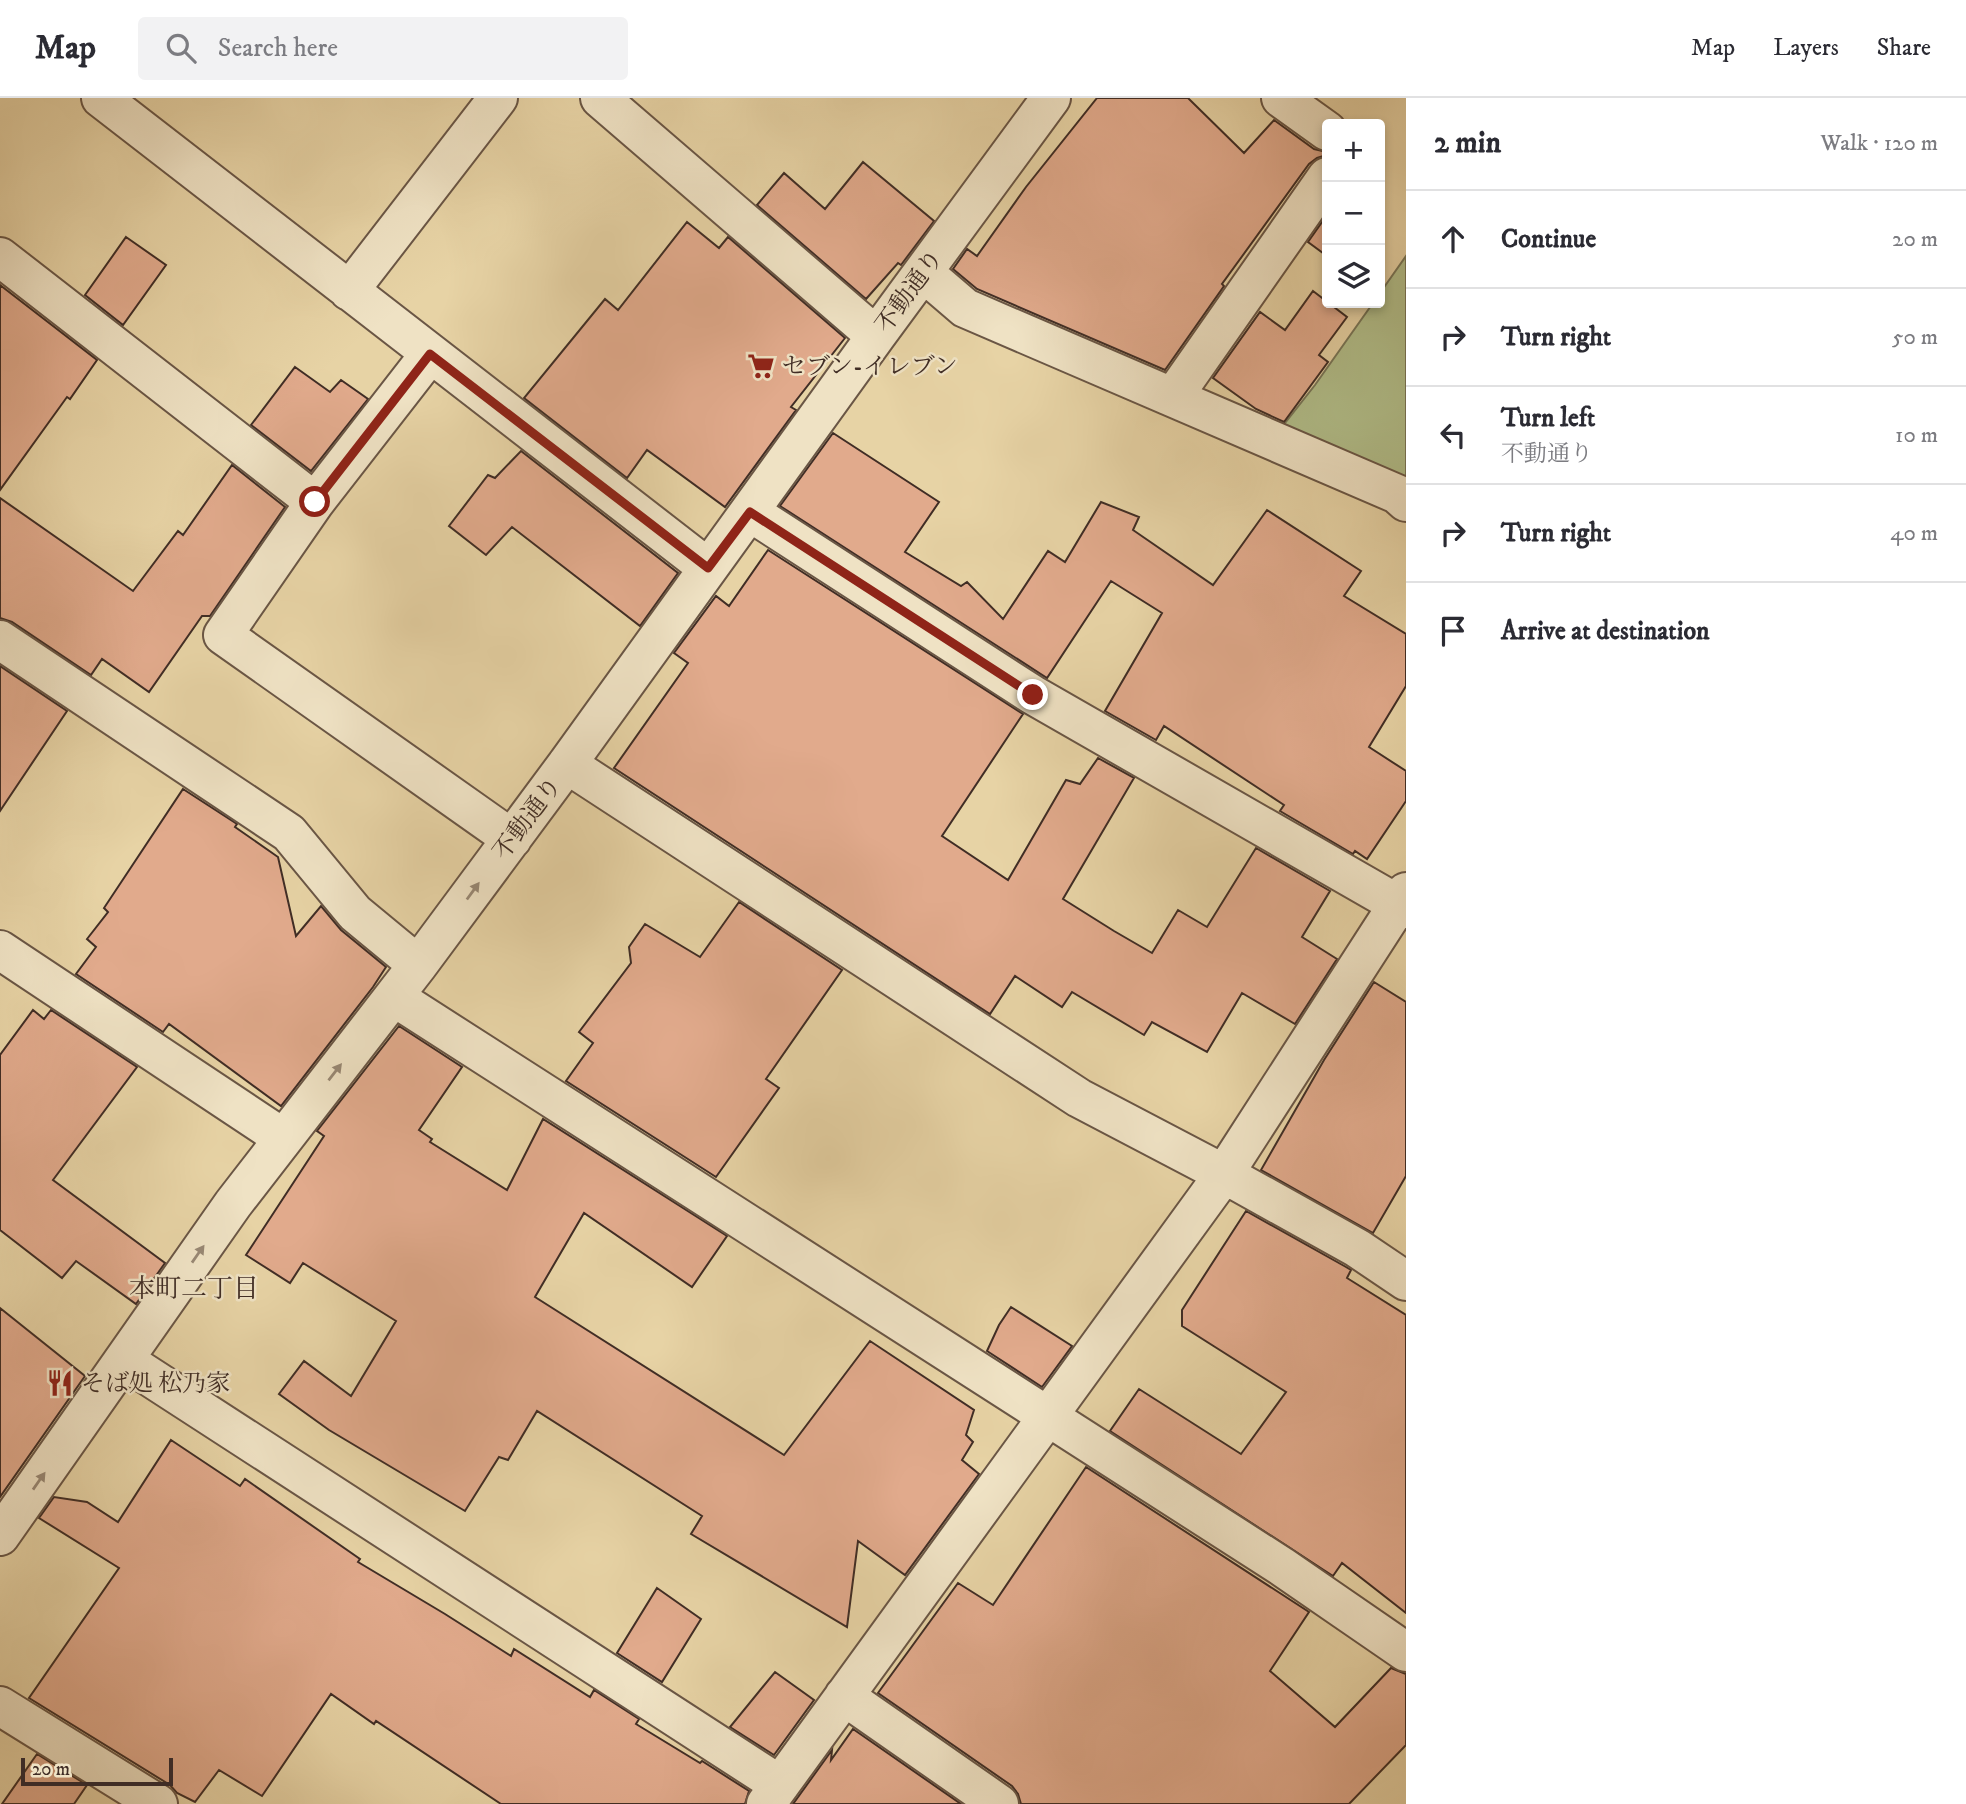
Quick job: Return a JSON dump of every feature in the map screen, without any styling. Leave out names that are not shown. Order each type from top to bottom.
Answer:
[{"type":"street","points":[[101,98],[708,568]]},
{"type":"street","points":[[349,291],[498,98]]},
{"type":"street","points":[[600,98],[876,336]]},
{"type":"street","name":"不動通り","points":[[2,1528],[233,1204],[394,997],[567,764],[1051,98]]},
{"type":"street","points":[[1281,98],[1322,127]]},
{"type":"street","points":[[1173,397],[1324,182]]},
{"type":"street","points":[[0,257],[315,502]]},
{"type":"street","points":[[923,272],[965,308],[1397,494],[1406,502]]},
{"type":"street","points":[[430,354],[315,502],[223,635],[512,838]]},
{"type":"street","points":[[124,1360],[773,1795],[1224,1174],[1403,902],[1033,695],[750,512]]},
{"type":"street","points":[[0,640],[289,833],[355,914],[418,965]]},
{"type":"street","points":[[567,764],[1079,1098],[1357,1248],[1406,1281]]},
{"type":"street","points":[[0,950],[283,1138]]},
{"type":"street","points":[[394,997],[1281,1566],[1406,1652]]},
{"type":"street","points":[[844,1696],[999,1804]]},
{"type":"street","points":[[0,1706],[158,1804]]},
{"type":"green space","points":[[1406,256],[1406,485],[1278,432],[1369,308],[1385,308],[1385,286]]},
{"type":"building","points":[[1097,98],[1188,98],[1244,153],[1274,120],[1314,149],[1322,151],[1322,156],[1309,164],[1222,284],[1224,286],[1165,370],[977,289],[953,269],[967,249],[977,256],[1026,187]]},
{"type":"building","points":[[863,162],[934,221],[901,265],[898,263],[866,299],[757,205],[784,173],[825,209]]},
{"type":"building","points":[[687,222],[719,248],[728,237],[845,338],[791,407],[796,410],[725,507],[647,450],[627,478],[524,398],[605,299],[618,310]]},
{"type":"building","points":[[1322,222],[1322,252],[1308,242]]},
{"type":"building","points":[[126,237],[166,265],[123,325],[85,295]]},
{"type":"building","points":[[0,285],[97,360],[0,490]]},
{"type":"building","points":[[1313,291],[1322,298],[1322,308],[1335,308],[1347,317],[1319,355],[1328,362],[1284,422],[1256,409],[1213,378],[1260,312],[1285,330]]},
{"type":"building","points":[[295,367],[330,392],[341,380],[368,399],[311,471],[251,425]]},
{"type":"building","points":[[833,433],[939,502],[905,552],[961,586],[967,582],[1003,619],[1048,551],[1065,562],[1101,502],[1139,517],[1133,530],[1213,585],[1267,510],[1361,571],[1344,596],[1406,634],[1406,686],[1369,747],[1406,771],[1406,801],[1367,859],[1355,851],[1353,854],[1280,811],[1284,805],[1164,726],[1156,740],[1105,711],[1162,613],[1111,581],[1047,678],[780,506]]},
{"type":"building","points":[[521,451],[678,573],[640,626],[512,527],[486,555],[449,526],[488,475],[495,478]]},
{"type":"building","points":[[232,465],[285,507],[210,616],[202,616],[149,692],[102,659],[91,675],[12,622],[0,618],[0,498],[133,591],[178,531],[183,535]]},
{"type":"building","points":[[768,550],[1023,714],[942,836],[1008,880],[1066,780],[1080,784],[1098,758],[1134,778],[1063,899],[1152,953],[1178,910],[1207,927],[1256,848],[1330,891],[1302,937],[1337,959],[1295,1024],[1242,993],[1207,1052],[1152,1022],[1144,1035],[1072,992],[1062,1007],[1015,976],[990,1014],[614,768],[688,663],[674,653],[716,596],[729,606]]},
{"type":"building","points":[[0,666],[67,711],[0,811]]},
{"type":"building","points":[[183,789],[237,824],[235,827],[278,857],[296,936],[321,906],[341,930],[386,967],[281,1106],[169,1024],[163,1032],[76,974],[96,947],[87,939],[108,912],[104,908]]},
{"type":"building","points":[[739,902],[842,970],[766,1079],[779,1088],[716,1177],[566,1081],[593,1043],[579,1032],[631,963],[629,947],[645,924],[700,957]]},
{"type":"building","points":[[1374,982],[1406,1002],[1406,1176],[1373,1233],[1261,1170],[1324,1060]]},
{"type":"building","points":[[33,1010],[44,1019],[51,1010],[137,1067],[53,1180],[165,1263],[136,1304],[76,1261],[62,1278],[0,1230],[0,1055]]},
{"type":"building","points":[[399,1026],[462,1067],[419,1130],[432,1139],[430,1142],[507,1190],[543,1119],[727,1236],[692,1287],[584,1213],[535,1297],[784,1455],[870,1341],[974,1410],[966,1435],[973,1442],[962,1460],[979,1474],[905,1575],[858,1541],[847,1627],[691,1534],[702,1516],[537,1411],[508,1460],[499,1457],[465,1511],[329,1430],[279,1394],[304,1361],[351,1396],[396,1321],[303,1263],[290,1283],[246,1255],[324,1136],[317,1131]]},
{"type":"building","points":[[1246,1211],[1351,1270],[1347,1278],[1406,1315],[1406,1613],[1342,1563],[1333,1576],[1110,1431],[1139,1389],[1241,1454],[1286,1392],[1182,1326],[1182,1310]]},
{"type":"building","points":[[1011,1307],[1072,1346],[1042,1387],[987,1351]]},
{"type":"building","points":[[0,1308],[85,1376],[0,1497]]},
{"type":"building","points":[[171,1440],[240,1486],[245,1479],[360,1559],[358,1562],[511,1656],[514,1649],[590,1697],[594,1690],[639,1719],[636,1724],[749,1791],[745,1804],[501,1804],[331,1694],[262,1796],[219,1770],[195,1802],[177,1793],[170,1785],[29,1698],[119,1568],[39,1518],[54,1497],[87,1502],[118,1522]]},
{"type":"building","points":[[1086,1467],[1309,1612],[1270,1671],[1335,1727],[1391,1668],[1406,1674],[1406,1745],[1349,1804],[1021,1804],[1012,1786],[878,1693],[958,1583],[993,1605]]},
{"type":"building","points":[[657,1588],[701,1619],[662,1682],[617,1653]]},
{"type":"building","points":[[775,1672],[814,1700],[774,1755],[730,1727]]},
{"type":"building","points":[[853,1729],[961,1804],[793,1804],[832,1750],[831,1760]]},
{"type":"building","points":[[37,1754],[87,1785],[74,1804],[2,1804]]},
{"type":"place","name":"セブン-イレブン","points":[[761,366]]},
{"type":"place","name":"そば処 松乃家","points":[[60,1383]]},
{"type":"district","name":"本町二丁目","points":[[194,1288]]},
{"type":"route","points":[[315,502],[430,354],[708,568],[750,512],[1033,695]]}]
